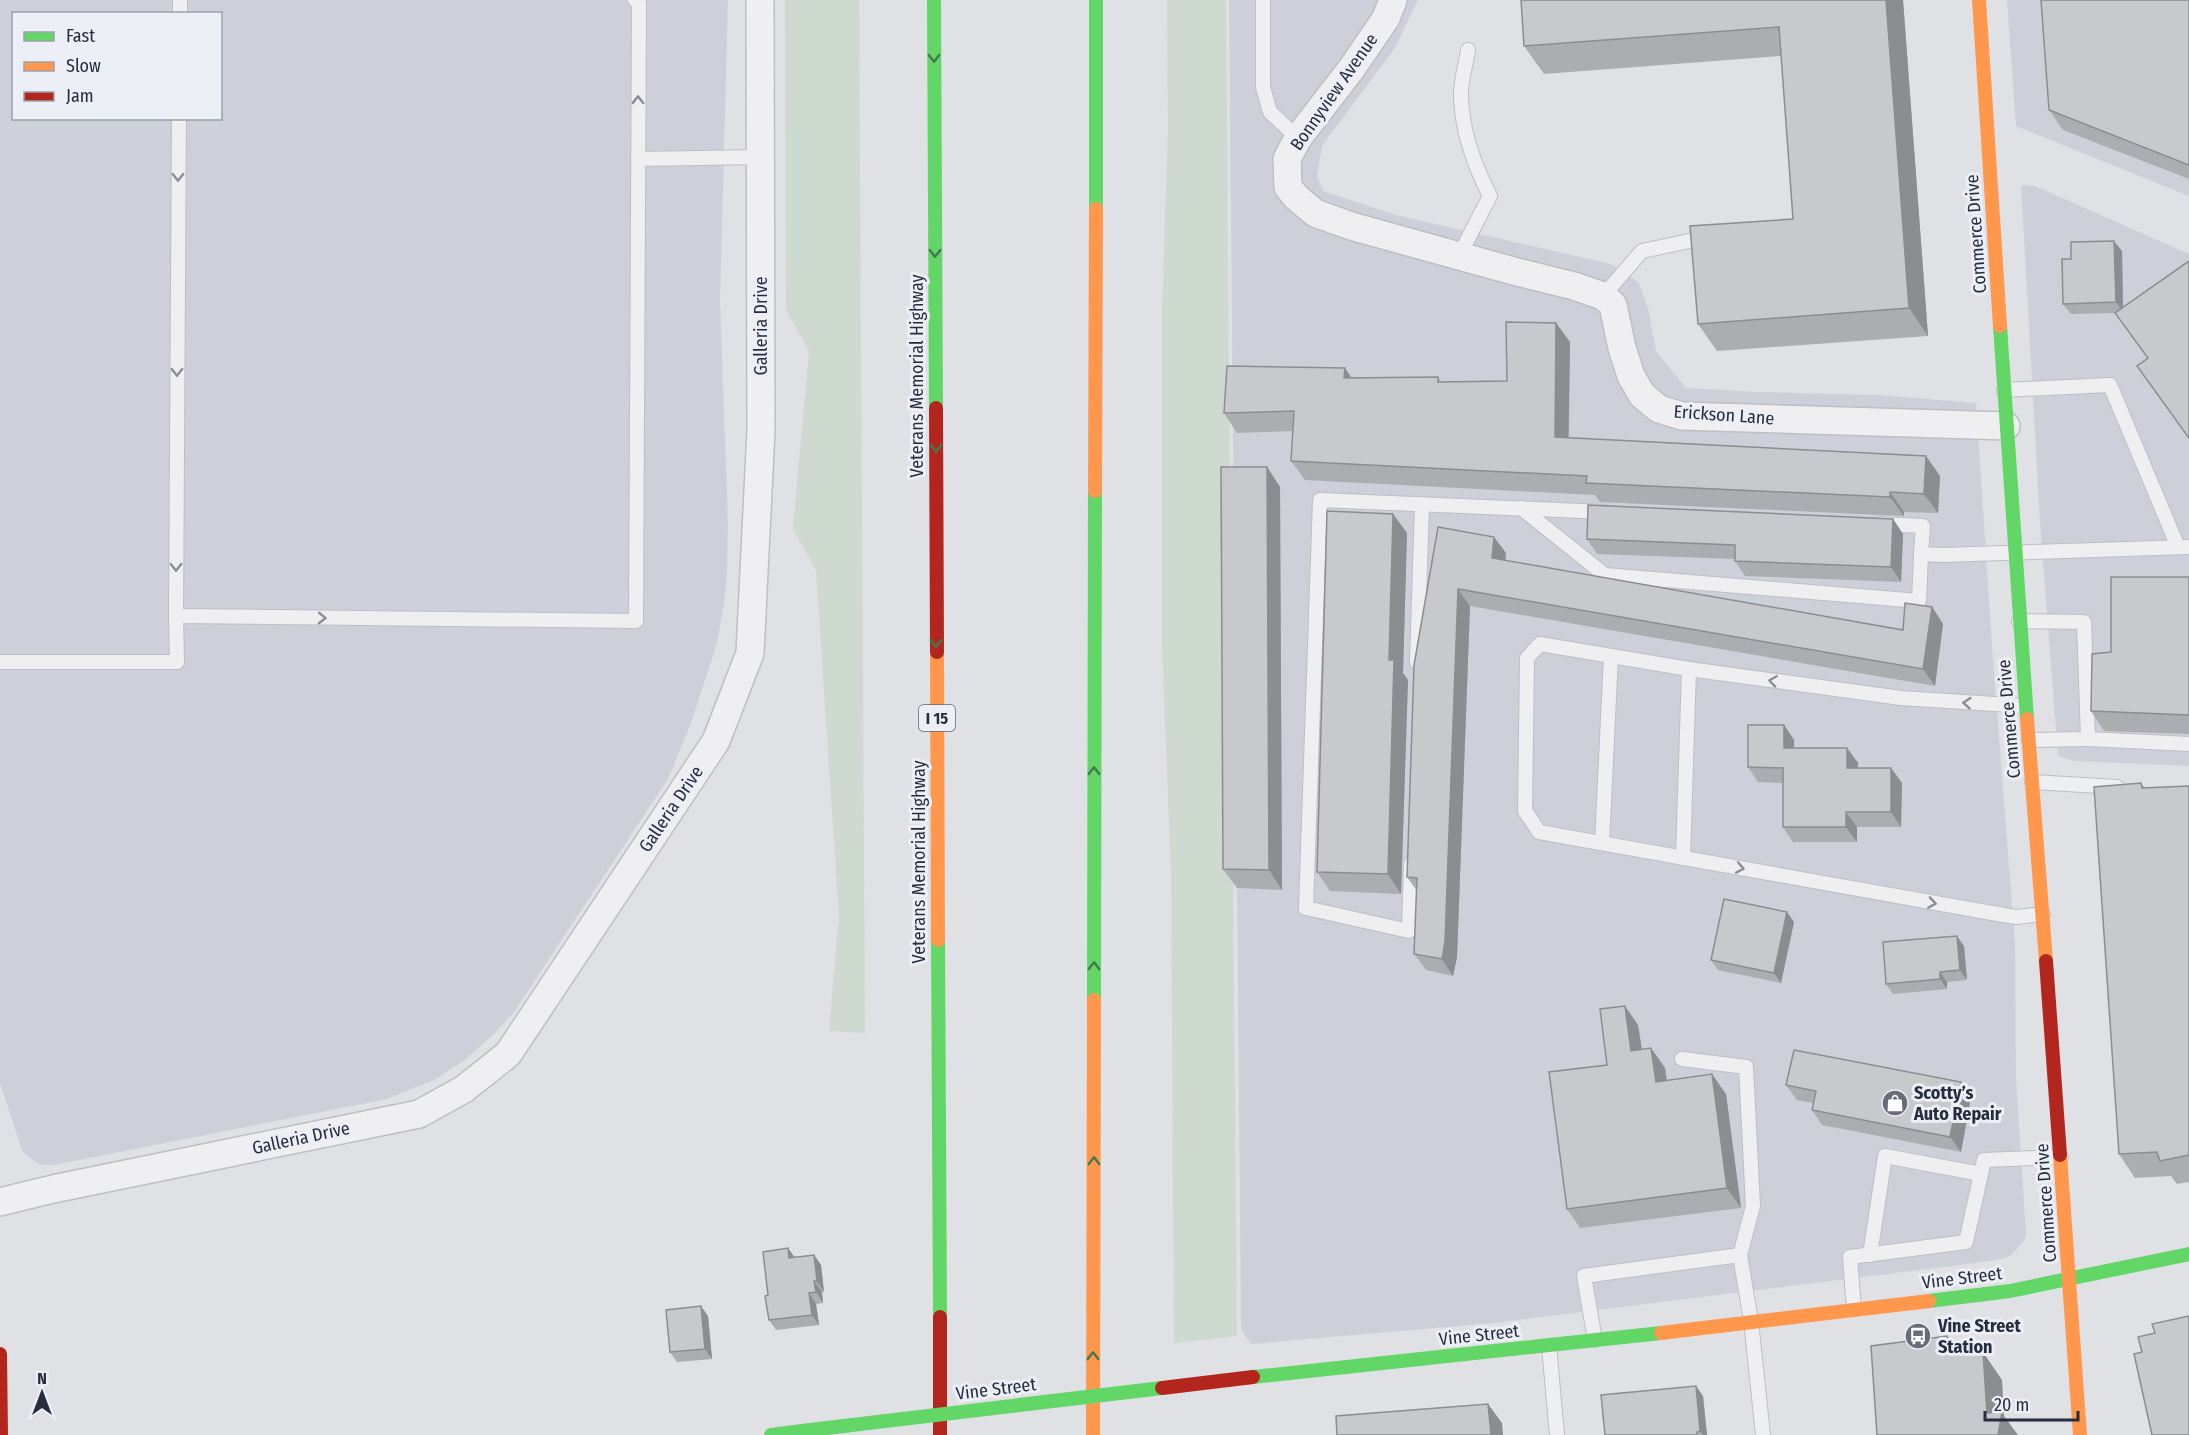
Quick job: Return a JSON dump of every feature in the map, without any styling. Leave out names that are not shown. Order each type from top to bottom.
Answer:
[{"type":"main road","name":"Veterans Memorial Highway","points":[[934,0],[939,1435]]},
{"type":"main road","points":[[1093,1435],[1096,0]]},
{"type":"main road","name":"Commerce Drive","points":[[1979,0],[2027,740],[2043,914],[2080,1435]]},
{"type":"main road","name":"Vine Street","points":[[771,1435],[1252,1377],[1549,1346],[2010,1291],[2189,1254]]},
{"type":"main road","points":[[0,1354],[2,1435]]},
{"type":"street","name":"Galleria Drive","points":[[0,1202],[53,1189],[419,1114],[464,1089],[508,1054],[716,741],[750,653],[761,430],[760,0]]},
{"type":"street","name":"Bonnyview Avenue","points":[[1393,0],[1386,18],[1352,68],[1298,138],[1287,159],[1288,187],[1315,213],[1351,226],[1459,256]]},
{"type":"street","points":[[1459,256],[1574,286],[1603,296]]},
{"type":"street","name":"Erickson Lane","points":[[1603,296],[1614,305],[1622,348],[1631,376],[1642,395],[1659,410],[1682,416],[2006,426]]},
{"type":"lane","points":[[176,616],[636,621],[639,3],[635,0]]},
{"type":"lane","points":[[1263,0],[1263,87],[1269,112],[1298,138]]},
{"type":"lane","points":[[1459,256],[1490,196],[1476,169],[1464,130],[1461,95],[1468,50]]},
{"type":"lane","points":[[0,662],[177,662],[179,120]]},
{"type":"lane","points":[[638,159],[760,157]]},
{"type":"lane","points":[[1603,296],[1642,251],[1722,234]]},
{"type":"lane","points":[[1922,554],[2183,547],[2110,385],[2004,390]]},
{"type":"lane","points":[[1412,848],[1409,931],[1306,908],[1320,500],[1616,512]]},
{"type":"lane","points":[[1416,682],[1422,504]]},
{"type":"lane","points":[[1521,508],[1605,575],[1919,601],[1923,526],[1864,523]]},
{"type":"lane","points":[[2019,621],[2084,622],[2088,739]]},
{"type":"lane","points":[[2025,706],[1901,698],[1689,669],[1540,644],[1527,658],[1525,811],[1539,832],[2002,915],[2016,917],[2043,914]]},
{"type":"lane","points":[[1602,843],[1611,656]]},
{"type":"lane","points":[[1683,858],[1689,669]]},
{"type":"lane","points":[[2027,740],[2088,739],[2189,744]]},
{"type":"lane","points":[[2032,782],[2132,788]]},
{"type":"lane","points":[[1682,1059],[1746,1067],[1754,1206],[1740,1255],[1752,1321],[1763,1435]]},
{"type":"lane","points":[[1870,1255],[1885,1156],[1981,1174]]},
{"type":"lane","points":[[1854,1309],[1850,1257],[1966,1242],[1984,1160],[2061,1157]]},
{"type":"lane","points":[[1594,1340],[1584,1276],[1740,1255]]},
{"type":"lane","points":[[1549,1346],[1557,1435]]},
{"type":"shaded area","points":[[0,0],[728,0],[720,301],[728,523],[727,574],[717,643],[691,723],[668,779],[514,1012],[465,1060],[434,1080],[387,1099],[54,1165],[41,1165],[22,1150],[0,1083]]},
{"type":"shaded area","points":[[785,0],[859,0],[865,1033],[829,1031],[839,916],[816,570],[793,529],[809,351],[786,310]]},
{"type":"shaded area","points":[[1167,0],[1226,0],[1237,1336],[1174,1343],[1171,872],[1162,646],[1162,311],[1168,126]]},
{"type":"shaded area","points":[[1229,0],[1418,0],[1395,48],[1322,146],[1317,176],[1323,191],[1396,215],[1611,264],[1639,283],[1649,312],[1656,351],[1686,388],[1878,395],[1976,403],[2015,943],[2016,1079],[2026,1235],[2024,1241],[2011,1255],[2002,1259],[1975,1263],[1494,1323],[1251,1344],[1241,1330]]},
{"type":"shaded area","points":[[2007,0],[2189,0],[2189,196],[2016,126]]},
{"type":"shaded area","points":[[2021,185],[2035,186],[2189,254],[2189,766],[2074,761],[2058,756],[2040,523]]},
{"type":"building","points":[[1521,0],[1886,0],[1909,308],[1698,324],[1690,226],[1793,219],[1779,27],[1524,46]]},
{"type":"building","points":[[2041,0],[2189,0],[2189,165],[2049,110]]},
{"type":"building","points":[[2114,241],[2116,302],[2063,304],[2062,259],[2071,259],[2071,242]]},
{"type":"building","points":[[2189,261],[2189,438],[2137,366],[2148,358],[2115,313]]},
{"type":"building","points":[[1506,322],[1556,323],[1555,437],[1926,456],[1924,494],[1890,492],[1890,497],[1586,483],[1587,476],[1291,461],[1294,411],[1224,413],[1227,366],[1345,368],[1344,378],[1438,377],[1438,382],[1507,381]]},
{"type":"building","points":[[1221,467],[1267,467],[1269,870],[1223,869]]},
{"type":"building","points":[[1588,505],[1893,519],[1891,567],[1735,561],[1735,545],[1587,539]]},
{"type":"building","points":[[1327,511],[1393,514],[1389,660],[1394,660],[1388,874],[1317,872]]},
{"type":"building","points":[[1438,527],[1494,537],[1492,558],[1903,630],[1905,603],[1932,607],[1923,669],[1458,589],[1445,941],[1442,959],[1414,954],[1417,878],[1407,877],[1414,665]]},
{"type":"building","points":[[2111,577],[2189,577],[2189,715],[2091,711],[2092,654],[2111,652]]},
{"type":"building","points":[[1748,725],[1784,725],[1784,748],[1847,748],[1847,768],[1891,768],[1891,812],[1846,812],[1846,827],[1783,827],[1783,768],[1748,767]]},
{"type":"building","points":[[2141,783],[2142,788],[2189,786],[2189,1155],[2160,1161],[2157,1152],[2119,1154],[2094,787]]},
{"type":"building","points":[[1724,899],[1787,912],[1774,973],[1711,960]]},
{"type":"building","points":[[1957,936],[1960,970],[1940,972],[1940,979],[1886,984],[1883,942]]},
{"type":"building","points":[[1625,1006],[1631,1051],[1651,1048],[1656,1082],[1712,1074],[1727,1188],[1567,1209],[1549,1072],[1607,1065],[1600,1009]]},
{"type":"building","points":[[1794,1050],[1961,1082],[1950,1137],[1812,1110],[1816,1091],[1786,1085]]},
{"type":"building","points":[[788,1248],[789,1258],[814,1255],[817,1281],[814,1281],[816,1292],[809,1293],[812,1315],[769,1320],[765,1296],[768,1295],[763,1252]]},
{"type":"building","points":[[701,1306],[705,1349],[670,1352],[666,1310]]},
{"type":"building","points":[[2189,1316],[2189,1435],[2152,1435],[2134,1354],[2142,1352],[2138,1337],[2155,1333],[2152,1324]]},
{"type":"building","points":[[1947,1336],[1952,1355],[1983,1352],[1987,1413],[2002,1412],[1998,1435],[1877,1435],[1871,1346]]},
{"type":"building","points":[[1696,1386],[1700,1431],[1697,1435],[1605,1435],[1601,1395]]},
{"type":"building","points":[[1488,1404],[1491,1435],[1337,1435],[1336,1416]]},
{"type":"traffic: fast","points":[[934,0],[936,408]]},
{"type":"traffic: fast","points":[[1096,0],[1096,209]]},
{"type":"traffic: fast","points":[[2000,326],[2027,719]]},
{"type":"traffic: fast","points":[[1094,1000],[1095,491]]},
{"type":"traffic: fast","points":[[938,940],[940,1317]]},
{"type":"traffic: fast","points":[[1929,1301],[2010,1291],[2189,1254]]},
{"type":"traffic: fast","points":[[1253,1377],[1661,1333]]},
{"type":"traffic: fast","points":[[810,1430],[1162,1388]]},
{"type":"traffic: fast","points":[[771,1435],[810,1430]]},
{"type":"traffic: slow","points":[[1979,0],[2000,326]]},
{"type":"traffic: slow","points":[[1095,491],[1096,209]]},
{"type":"traffic: slow","points":[[937,652],[938,940]]},
{"type":"traffic: slow","points":[[2027,719],[2046,961]]},
{"type":"traffic: slow","points":[[1093,1435],[1094,1000]]},
{"type":"traffic: slow","points":[[2060,1155],[2080,1435]]},
{"type":"traffic: slow","points":[[1661,1333],[1929,1301]]},
{"type":"traffic: jam","points":[[936,408],[937,652]]},
{"type":"traffic: jam","points":[[2046,961],[2060,1155]]},
{"type":"traffic: jam","points":[[940,1317],[940,1435]]},
{"type":"traffic: jam","points":[[0,1354],[1,1435]]},
{"type":"traffic: jam","points":[[1162,1388],[1253,1377]]},
{"type":"place","name":"Scotty’s Auto Repair","points":[[1895,1103]]},
{"type":"place","name":"Vine Street Station","points":[[1918,1336]]}]
